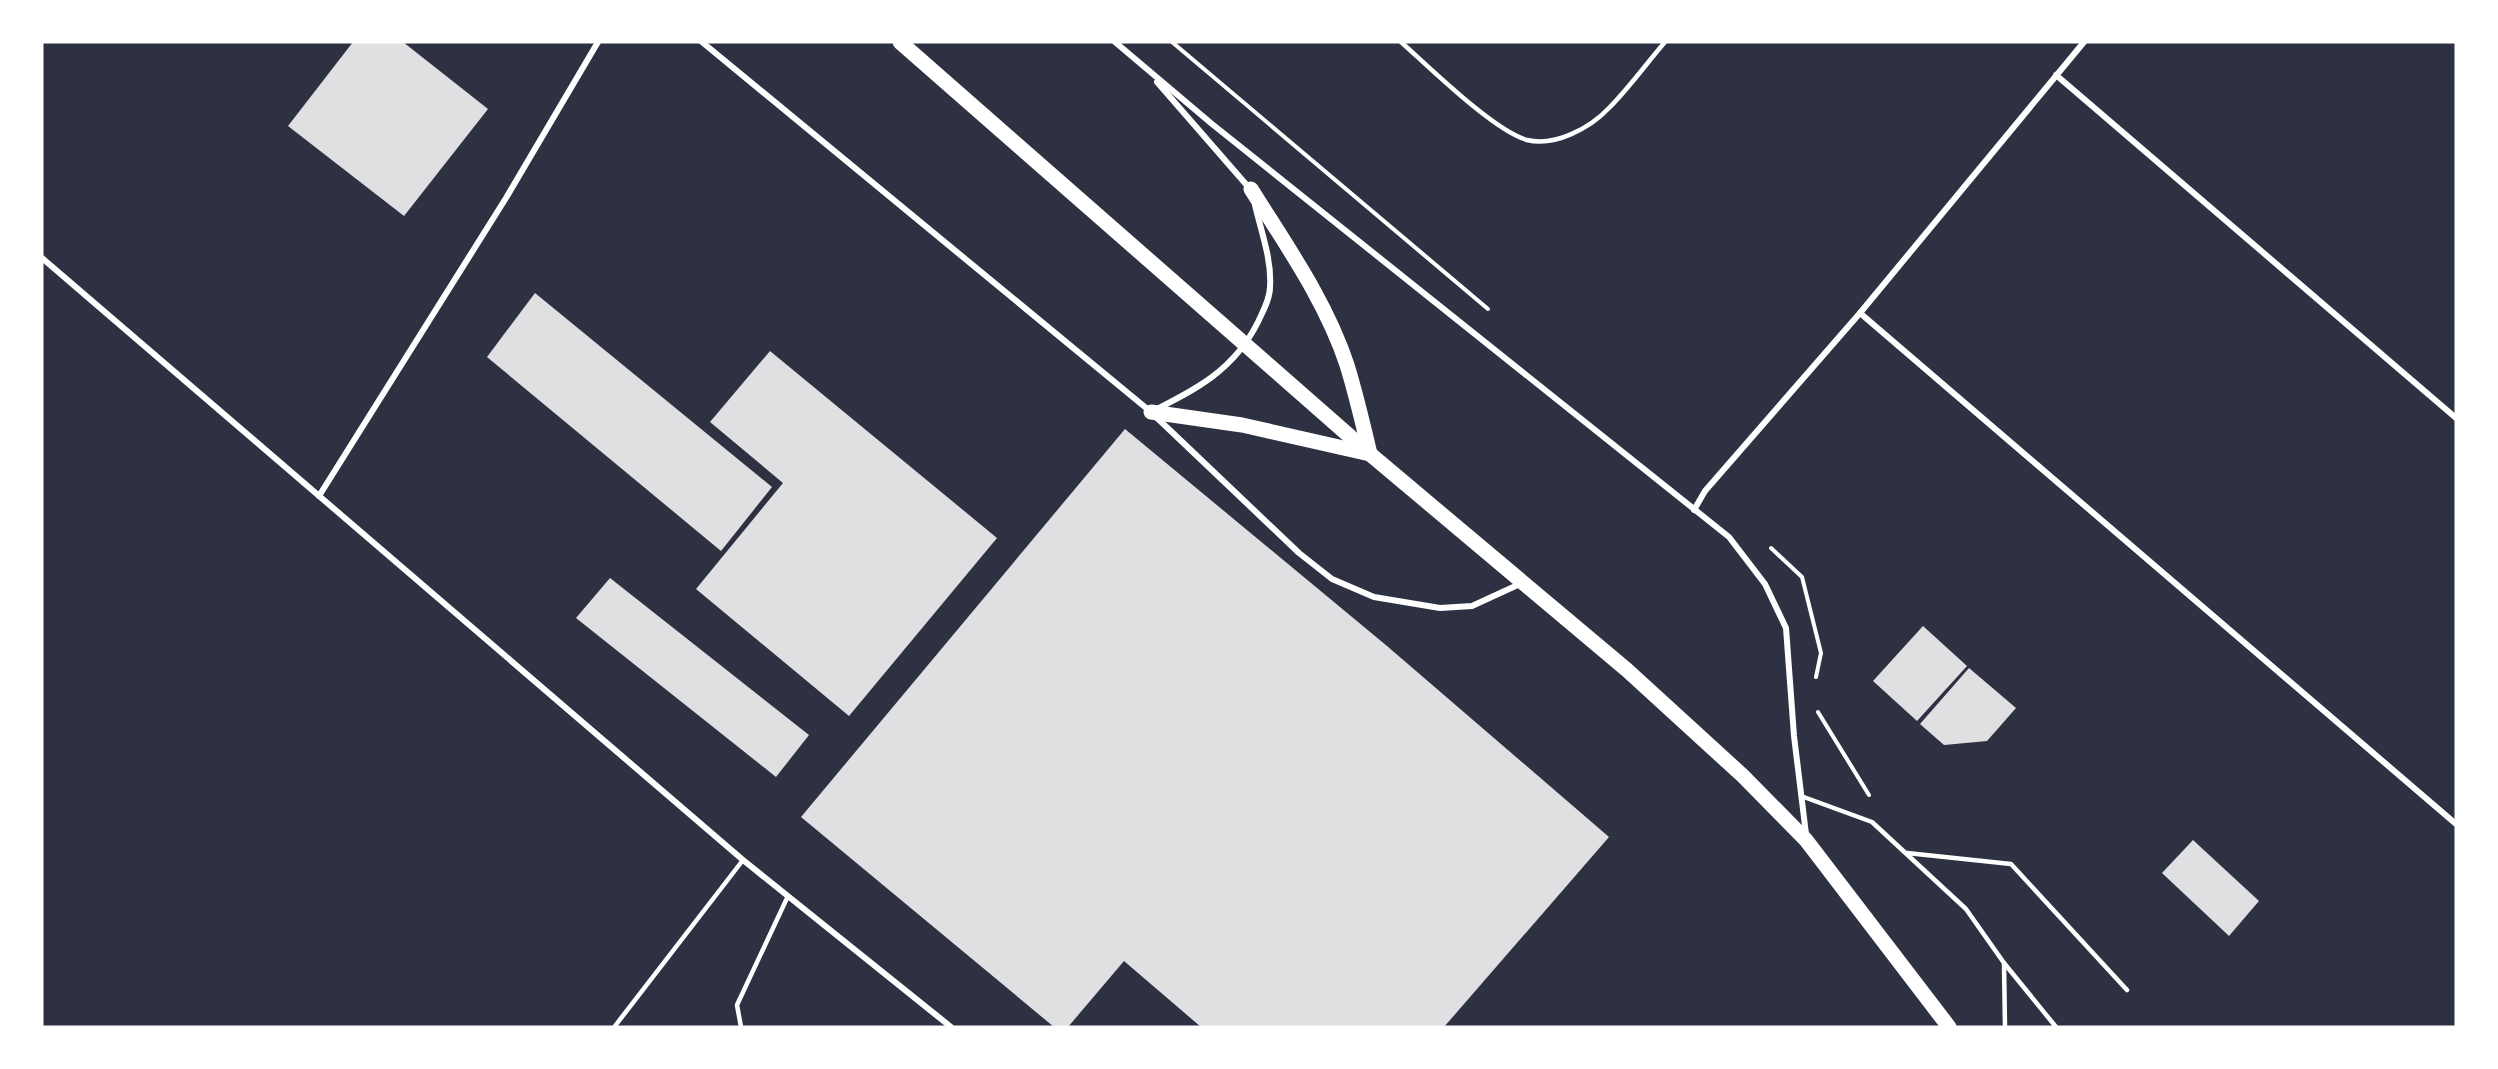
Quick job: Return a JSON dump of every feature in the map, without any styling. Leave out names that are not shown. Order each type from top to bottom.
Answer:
[{"type":"main road","points":[[900,42],[1370,454],[1524,582],[1652,693],[1743,776],[1806,840],[1949,1027]]},
{"type":"main road","points":[[1251,189],[1302,270],[1327,315],[1347,364],[1370,454]]},
{"type":"main road","points":[[1151,412],[1242,424],[1370,454]]},
{"type":"street","points":[[319,496],[506,198],[598,42]]},
{"type":"street","points":[[702,42],[1151,412],[1299,554],[1332,579],[1374,597],[1440,608],[1472,606],[1524,582]]},
{"type":"street","points":[[1694,510],[1705,491],[1860,313],[2084,42]]},
{"type":"street","points":[[1117,43],[1143,67],[1729,537],[1765,584],[1786,628],[1806,840]]},
{"type":"street","points":[[1143,67],[1251,189],[1268,259],[1270,288],[1265,308],[1246,346],[1218,373],[1151,412]]},
{"type":"street","points":[[2056,75],[2456,418]]},
{"type":"street","points":[[42,258],[743,860],[951,1027]]},
{"type":"street","points":[[1860,313],[2456,825]]},
{"type":"lane","points":[[1401,42],[1490,119],[1526,140],[1551,141],[1578,131],[1608,110],[1665,42]]},
{"type":"lane","points":[[1801,796],[1872,822],[1966,909],[2004,963],[2056,1027]]},
{"type":"lane","points":[[1905,853],[2011,864],[2127,990]]},
{"type":"lane","points":[[615,1026],[743,860]]},
{"type":"lane","points":[[741,1027],[736,1005],[788,896]]},
{"type":"lane","points":[[2004,963],[2005,1027]]},
{"type":"building","points":[[353,42],[403,42],[488,109],[404,216],[288,126]]},
{"type":"building","points":[[535,293],[772,487],[721,551],[487,357]]},
{"type":"building","points":[[770,351],[997,538],[849,716],[696,589],[783,483],[710,422]]},
{"type":"building","points":[[1125,429],[1387,646],[1609,837],[1444,1027],[1201,1027],[1124,961],[1068,1027],[1054,1027],[801,817]]},
{"type":"building","points":[[610,578],[809,735],[776,777],[576,618]]},
{"type":"building","points":[[1923,626],[1967,666],[1917,721],[1873,681]]},
{"type":"building","points":[[1969,668],[2016,708],[1987,741],[1944,745],[1920,724]]},
{"type":"building","points":[[2193,840],[2259,901],[2229,936],[2162,873]]}]
